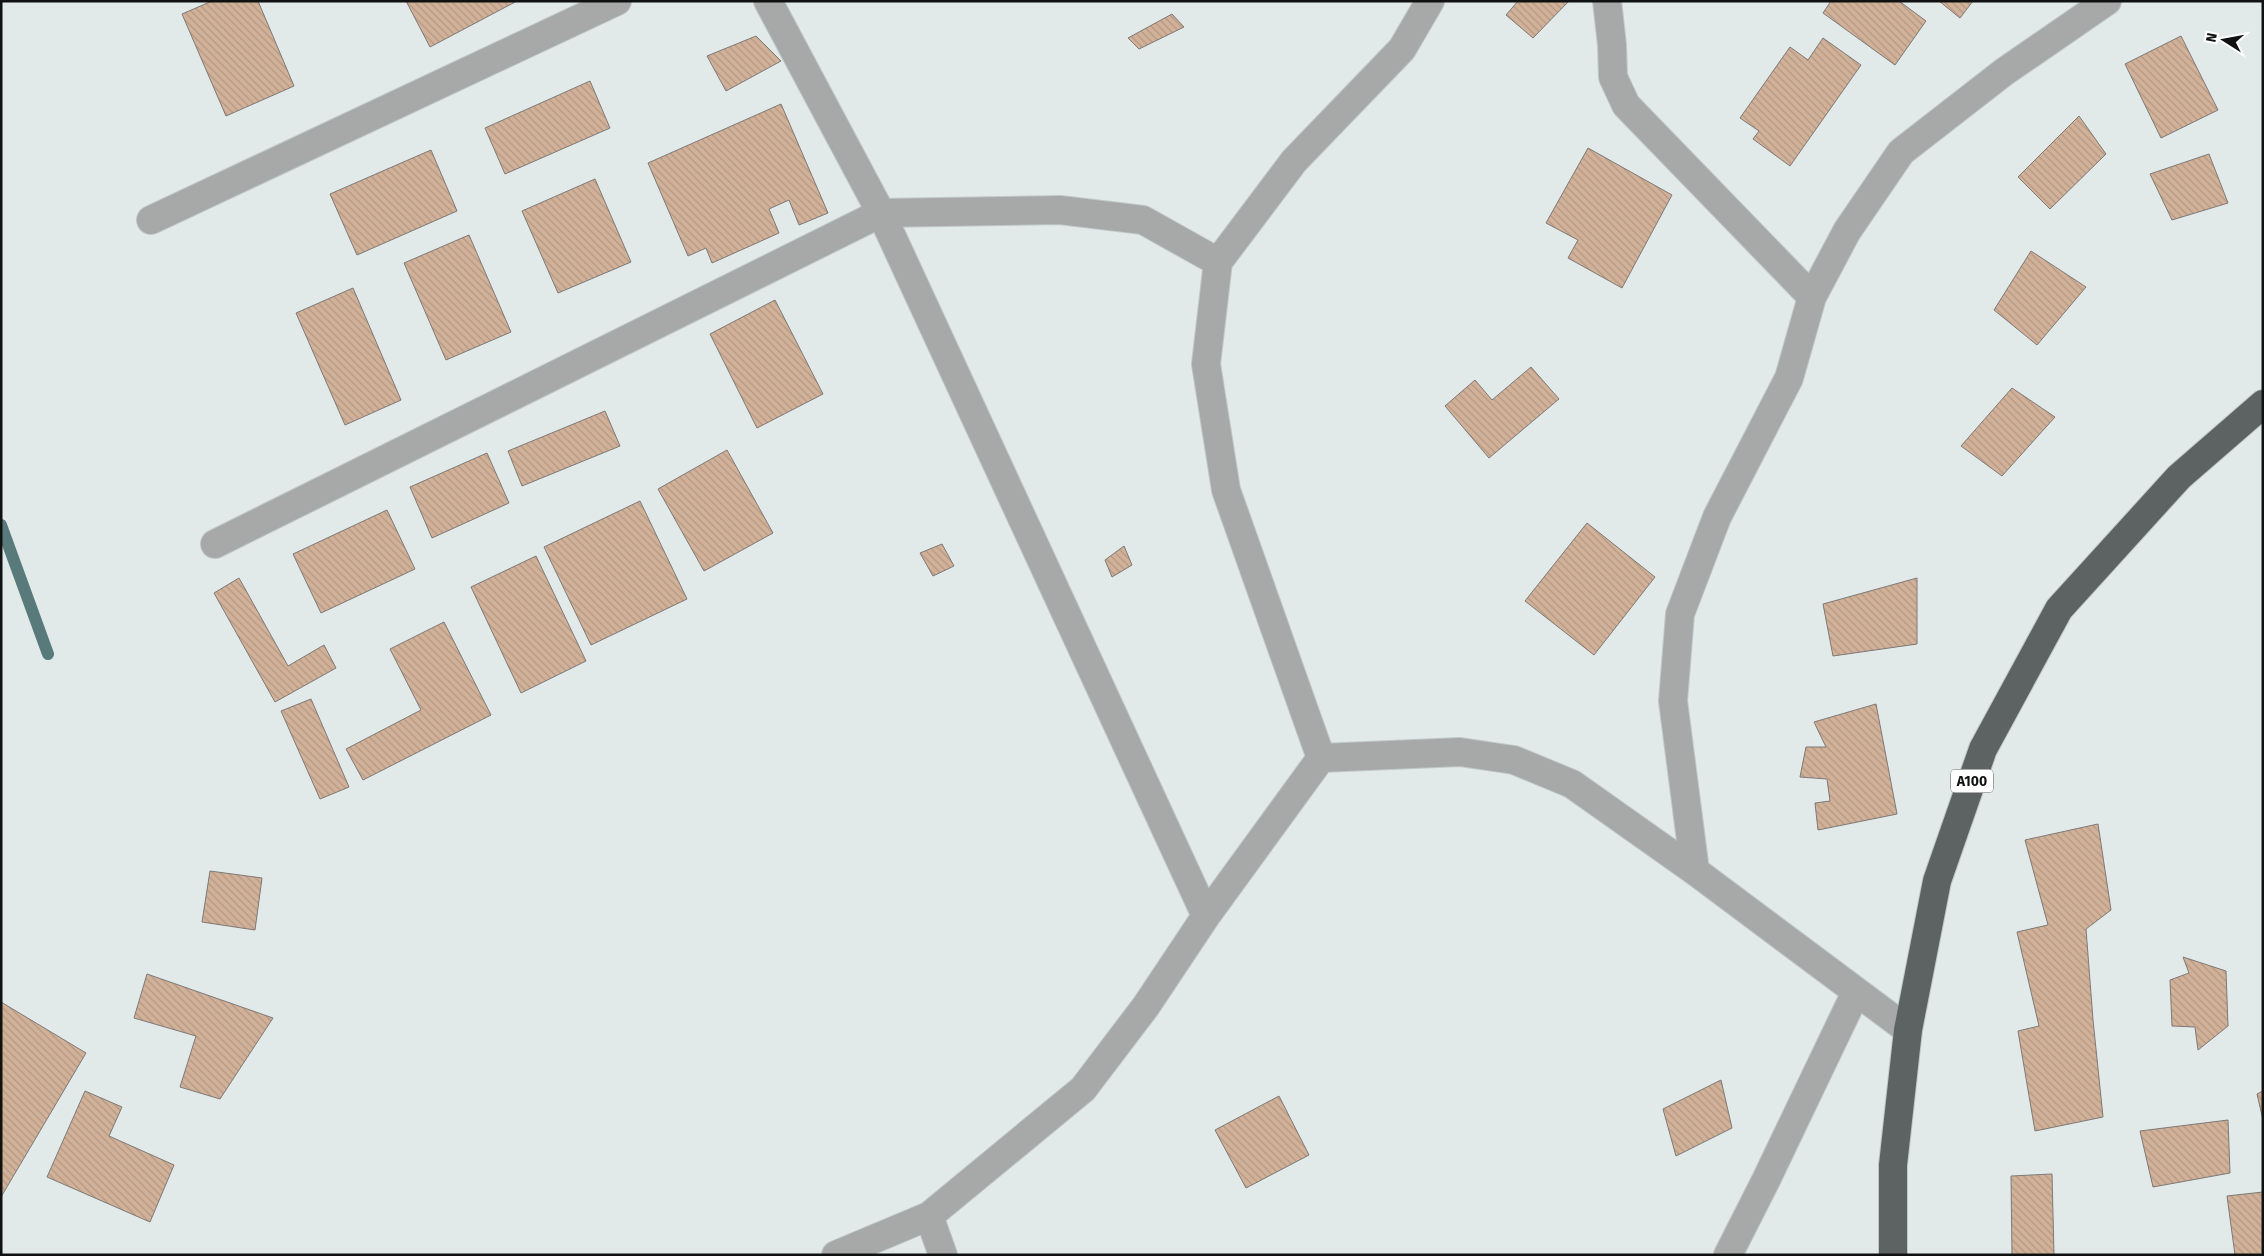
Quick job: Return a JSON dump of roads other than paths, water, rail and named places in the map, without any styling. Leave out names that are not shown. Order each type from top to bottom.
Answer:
[{"type":"highway","name":"A100","points":[[1893,1255],[1893,1165],[1908,1030],[1937,881],[1983,749],[2059,609],[2179,477],[2263,404]]},
{"type":"street","points":[[151,220],[617,1]]},
{"type":"street","points":[[768,1],[881,213],[1206,916]]},
{"type":"street","points":[[1321,758],[1226,490],[1206,364],[1218,262],[1294,161],[1402,49],[1430,1]]},
{"type":"street","points":[[1608,1],[1613,77],[1626,105],[1812,298]]},
{"type":"street","points":[[1695,871],[1673,702],[1680,614],[1717,517],[1789,378],[1812,298],[1847,231],[1901,152],[2004,72],[2108,1]]},
{"type":"street","points":[[215,544],[881,213],[1060,210],[1143,220],[1218,262]]},
{"type":"street","points":[[1321,758],[1460,752],[1514,760],[1572,784],[1695,871],[1908,1030]]},
{"type":"street","points":[[836,1255],[929,1216],[1083,1089],[1146,1006],[1206,916],[1321,758]]},
{"type":"street","points":[[1728,1255],[1856,992]]},
{"type":"street","points":[[929,1216],[943,1255]]},
{"type":"waterway","points":[[1,525],[48,654]]}]
